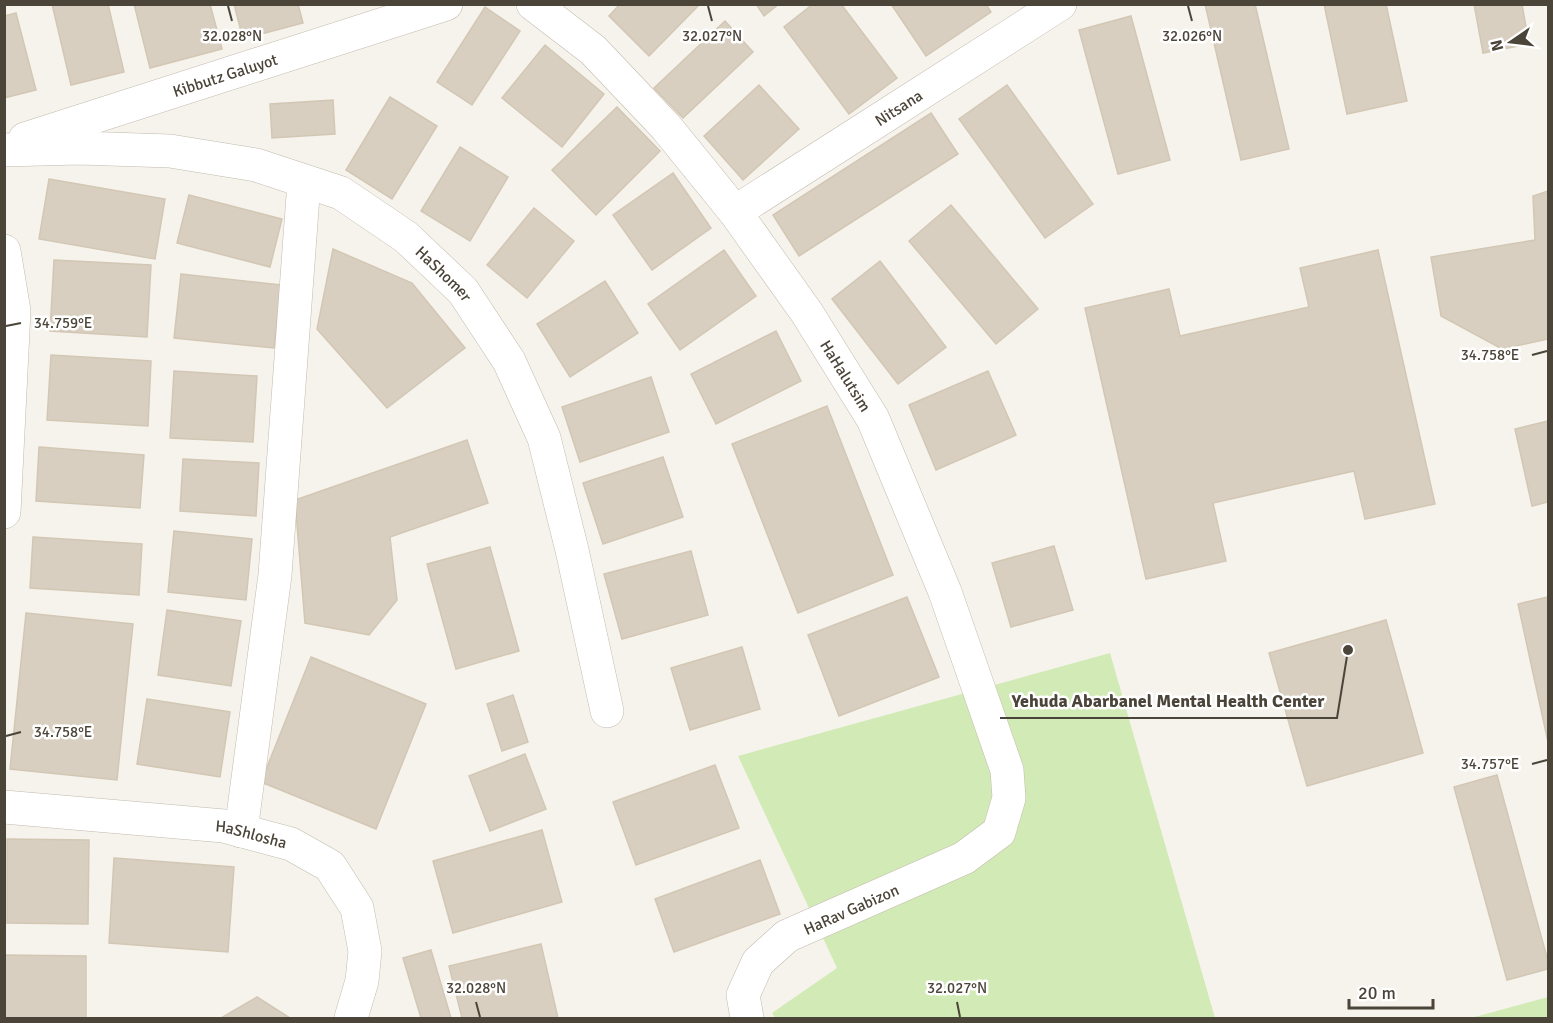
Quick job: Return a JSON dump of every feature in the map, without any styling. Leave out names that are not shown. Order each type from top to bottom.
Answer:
[{"type":"street","name":"Kibbutz Galuyot","points":[[4,145],[446,4]]},
{"type":"street","name":"HaHalutsim","points":[[533,4],[593,50],[666,127],[735,212],[807,313],[873,419],[945,592],[1007,770],[1010,798],[999,832]]},
{"type":"street","name":"Nitsana","points":[[735,212],[1060,4]]},
{"type":"street","name":"HaShomer","points":[[4,150],[78,148],[170,151],[256,165],[341,193],[406,237],[463,291],[509,361],[544,438],[608,711]]},
{"type":"street","points":[[241,831],[276,564],[304,182]]},
{"type":"street","points":[[4,251],[14,311],[4,513]]},
{"type":"street","name":"HaShlosha","points":[[4,807],[224,826],[291,844],[330,866],[357,908],[365,951],[362,981],[351,1018]]},
{"type":"street","name":"HaRav Gabizon","points":[[747,1018],[743,995],[758,962],[787,936],[964,858],[999,832]]},
{"type":"green space","points":[[1110,653],[1215,1018],[775,1018],[772,1013],[837,968],[738,756]]},
{"type":"green space","points":[[1548,997],[1548,1018],[1471,1018]]},
{"type":"building","points":[[52,4],[108,4],[124,72],[71,85]]},
{"type":"building","points":[[134,4],[210,4],[222,49],[150,68]]},
{"type":"building","points":[[234,4],[298,4],[303,23],[243,39]]},
{"type":"building","points":[[620,4],[696,4],[698,6],[649,56],[609,16]]},
{"type":"building","points":[[756,4],[779,4],[764,16]]},
{"type":"building","points":[[813,4],[841,4],[897,78],[849,114],[784,27]]},
{"type":"building","points":[[891,4],[986,4],[991,12],[926,56]]},
{"type":"building","points":[[1205,4],[1255,4],[1289,149],[1241,160]]},
{"type":"building","points":[[1324,4],[1386,4],[1407,101],[1347,114]]},
{"type":"building","points":[[1474,4],[1522,4],[1529,44],[1483,53]]},
{"type":"building","points":[[485,7],[520,31],[472,105],[437,82]]},
{"type":"building","points":[[16,13],[36,90],[4,98],[4,16]]},
{"type":"building","points":[[1131,16],[1170,160],[1118,174],[1079,30]]},
{"type":"building","points":[[725,21],[753,52],[683,118],[654,88]]},
{"type":"building","points":[[545,45],[604,94],[562,147],[502,98]]},
{"type":"building","points":[[759,85],[799,129],[743,180],[704,136]]},
{"type":"building","points":[[1007,85],[1093,204],[1045,238],[959,119]]},
{"type":"building","points":[[390,97],[437,126],[392,199],[346,170]]},
{"type":"building","points":[[333,100],[335,134],[272,138],[270,104]]},
{"type":"building","points":[[617,107],[660,151],[596,215],[552,170]]},
{"type":"building","points":[[931,113],[958,154],[799,256],[773,215]]},
{"type":"building","points":[[460,147],[508,177],[470,241],[421,211]]},
{"type":"building","points":[[673,173],[711,228],[652,270],[613,215]]},
{"type":"building","points":[[49,179],[165,199],[155,259],[39,239]]},
{"type":"building","points":[[1548,191],[1548,339],[1502,349],[1441,316],[1431,257],[1535,240],[1533,196]]},
{"type":"building","points":[[189,195],[282,219],[270,267],[177,243]]},
{"type":"building","points":[[951,205],[1038,309],[996,344],[909,241]]},
{"type":"building","points":[[534,208],[574,241],[527,298],[487,265]]},
{"type":"building","points":[[333,249],[412,283],[465,348],[387,408],[317,329]]},
{"type":"building","points":[[724,250],[756,296],[680,350],[648,304]]},
{"type":"building","points":[[1378,250],[1435,504],[1365,519],[1354,471],[1213,503],[1226,561],[1146,579],[1085,308],[1169,289],[1180,336],[1309,307],[1300,268]]},
{"type":"building","points":[[54,260],[151,265],[147,337],[50,331]]},
{"type":"building","points":[[880,261],[946,347],[898,384],[832,299]]},
{"type":"building","points":[[181,274],[281,285],[274,348],[174,338]]},
{"type":"building","points":[[605,281],[638,333],[570,377],[537,324]]},
{"type":"building","points":[[776,331],[801,381],[716,424],[691,374]]},
{"type":"building","points":[[51,355],[151,361],[148,426],[47,420]]},
{"type":"building","points":[[174,371],[257,376],[253,442],[170,438]]},
{"type":"building","points":[[988,371],[1016,435],[936,470],[909,405]]},
{"type":"building","points":[[651,377],[669,432],[580,462],[562,407]]},
{"type":"building","points":[[827,406],[893,575],[798,613],[732,444]]},
{"type":"building","points":[[1548,421],[1548,502],[1532,506],[1515,429]]},
{"type":"building","points":[[467,440],[488,503],[390,537],[397,600],[369,635],[305,623],[295,500]]},
{"type":"building","points":[[39,447],[144,455],[140,508],[36,501]]},
{"type":"building","points":[[663,457],[683,517],[603,544],[583,483]]},
{"type":"building","points":[[183,459],[259,463],[256,516],[180,511]]},
{"type":"building","points":[[174,531],[252,539],[246,600],[168,592]]},
{"type":"building","points":[[33,537],[142,544],[139,595],[30,588]]},
{"type":"building","points":[[1054,546],[1073,610],[1011,627],[992,563]]},
{"type":"building","points":[[490,547],[519,651],[456,669],[427,564]]},
{"type":"building","points":[[691,551],[708,615],[622,639],[604,574]]},
{"type":"building","points":[[907,597],[939,677],[839,716],[808,635]]},
{"type":"building","points":[[1548,597],[1548,742],[1518,604]]},
{"type":"building","points":[[167,610],[241,621],[231,686],[158,675]]},
{"type":"building","points":[[26,613],[133,624],[117,780],[10,769]]},
{"type":"building","points":[[1386,620],[1423,753],[1307,786],[1269,653]]},
{"type":"building","points":[[742,647],[760,709],[690,730],[671,668]]},
{"type":"building","points":[[311,657],[426,704],[376,829],[261,782]]},
{"type":"building","points":[[513,695],[528,742],[502,751],[487,704]]},
{"type":"building","points":[[147,699],[230,712],[220,777],[137,764]]},
{"type":"building","points":[[525,754],[546,809],[490,831],[469,776]]},
{"type":"building","points":[[715,765],[739,828],[636,865],[613,802]]},
{"type":"building","points":[[1497,775],[1548,961],[1548,969],[1507,980],[1454,787]]},
{"type":"building","points":[[542,830],[562,902],[453,933],[433,861]]},
{"type":"building","points":[[7,839],[89,840],[88,924],[7,923]]},
{"type":"building","points":[[114,858],[234,867],[228,952],[109,943]]},
{"type":"building","points":[[760,860],[780,914],[674,952],[655,899]]},
{"type":"building","points":[[541,944],[558,1018],[462,1018],[449,966]]},
{"type":"building","points":[[431,950],[451,1018],[421,1018],[403,958]]},
{"type":"building","points":[[4,955],[86,956],[86,1018],[4,1018]]},
{"type":"building","points":[[257,997],[290,1018],[221,1018]]},
{"type":"place","name":"Yehuda Abarbanel Mental Health Center","points":[[1348,650]]}]
